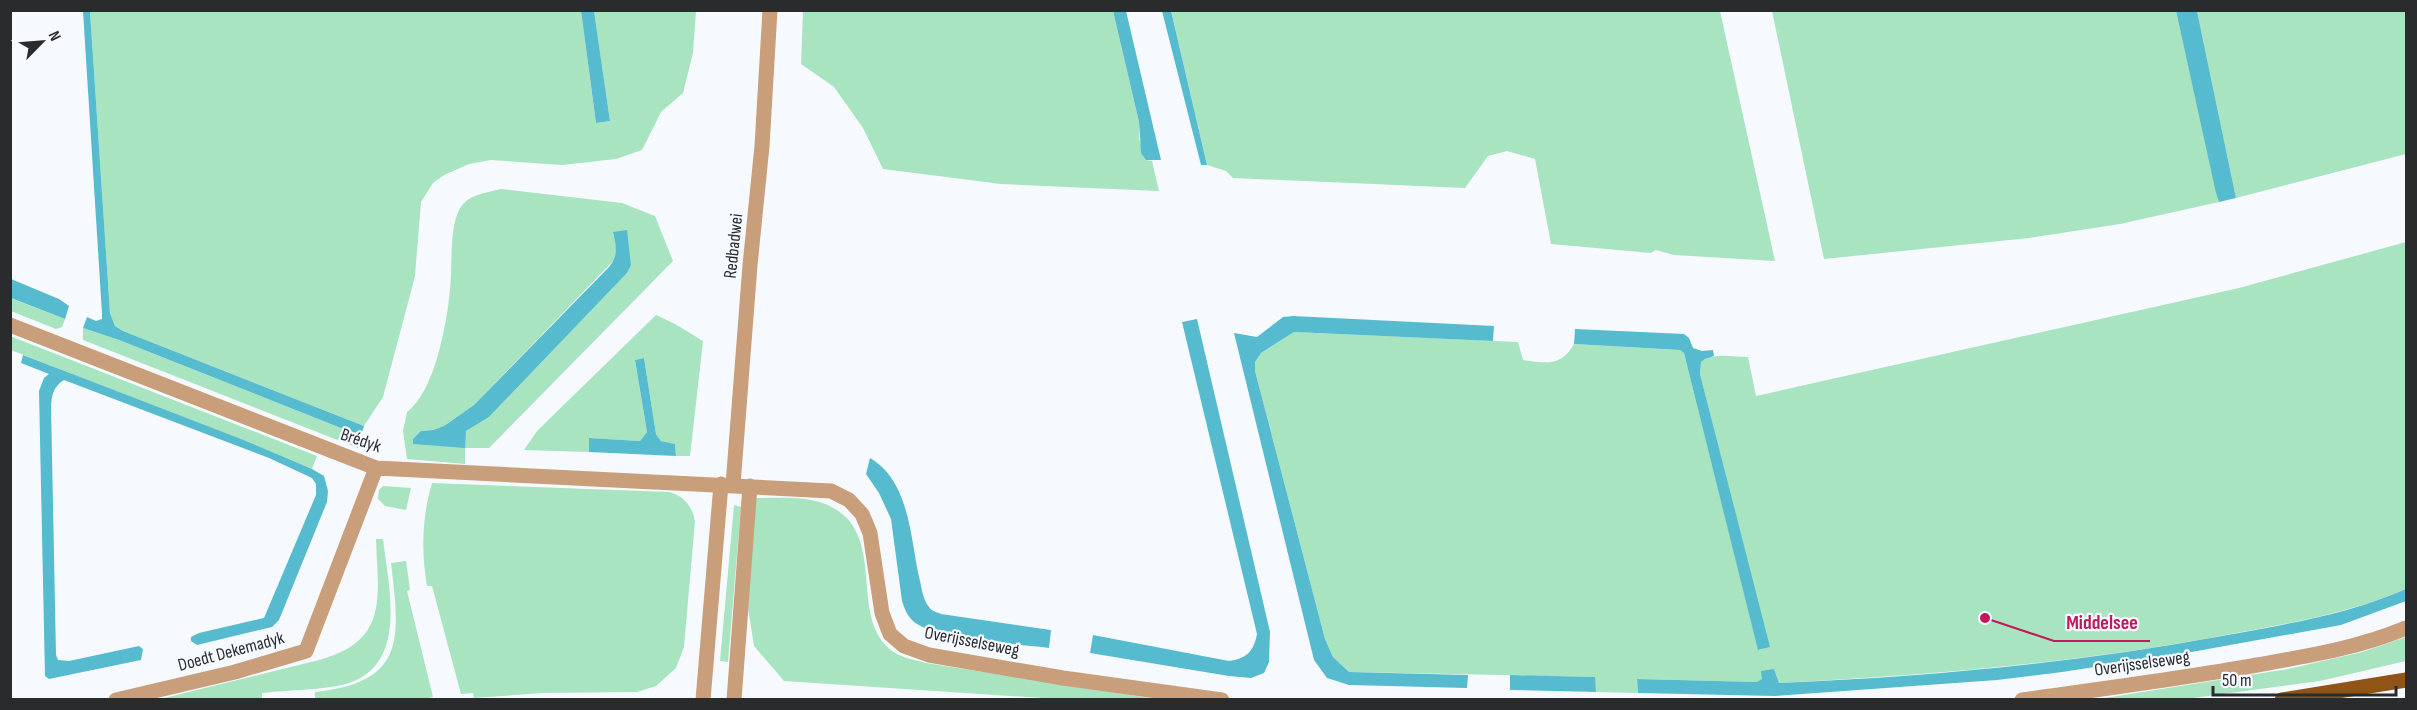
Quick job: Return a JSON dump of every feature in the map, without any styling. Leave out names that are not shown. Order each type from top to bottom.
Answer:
[{"type":"main road","points":[[2282,699],[2406,680]]},
{"type":"street","name":"Redbadwei","points":[[703,699],[762,146],[770,10]]},
{"type":"street","name":"Brédyk","points":[[10,325],[376,468],[750,486]]},
{"type":"street","name":"Doedt Dekemadyk","points":[[116,699],[207,679],[306,651],[376,468]]},
{"type":"street","points":[[734,699],[750,486]]},
{"type":"street","name":"Overijsselseweg","points":[[750,486],[831,491],[849,500],[862,514],[870,533],[882,613],[891,634],[904,646],[929,655],[1063,678],[1222,699]]},
{"type":"street","name":"Overijsselseweg","points":[[2022,699],[2177,679],[2330,652],[2368,642],[2406,628]]},
{"type":"green space","points":[[90,11],[581,11],[596,123],[610,121],[594,11],[696,11],[693,53],[683,93],[661,112],[642,150],[616,159],[562,165],[491,160],[469,164],[444,175],[433,183],[421,202],[415,276],[383,397],[364,426],[115,326],[110,313]]},
{"type":"green space","points":[[803,11],[1113,11],[1139,122],[1139,139],[1146,160],[1152,161],[1159,191],[1001,184],[883,169],[863,128],[834,87],[801,64]]},
{"type":"green space","points":[[1171,11],[1720,11],[1775,261],[1674,255],[1656,250],[1651,253],[1551,244],[1535,159],[1507,151],[1488,156],[1465,188],[1233,178],[1226,171],[1207,165]]},
{"type":"green space","points":[[1772,11],[2176,11],[2219,202],[2120,224],[2029,238],[1824,259]]},
{"type":"green space","points":[[2197,11],[2406,11],[2406,154],[2236,198]]},
{"type":"green space","points":[[501,189],[622,203],[655,216],[673,261],[489,448],[465,448],[465,464],[407,459],[403,431],[407,412],[417,402],[432,373],[446,320],[453,233],[458,212],[471,198]],"holes":[[[613,233],[628,252],[630,261],[627,273],[489,417],[466,431],[421,431],[444,426],[474,405],[615,259],[617,251]]]},
{"type":"green space","points":[[2406,242],[2406,589],[2362,605],[2295,622],[2170,645],[2059,660],[1947,672],[1779,683],[1774,669],[1760,682],[1637,679],[1638,693],[1596,692],[1594,677],[1349,672],[1333,657],[1325,639],[1255,371],[1255,362],[1261,353],[1294,332],[1518,342],[1523,360],[1539,362],[1552,362],[1564,357],[1574,344],[1680,350],[1684,353],[1759,650],[1769,647],[1700,374],[1701,362],[1717,356],[1748,357],[1756,396],[2239,288]]},
{"type":"green space","points":[[10,298],[65,319],[62,327],[56,329],[11,311]]},
{"type":"green space","points":[[656,315],[703,341],[690,456],[676,456],[675,444],[661,441],[656,434],[644,358],[635,360],[647,432],[640,441],[589,438],[589,452],[524,450],[537,431]]},
{"type":"green space","points":[[83,328],[119,340],[361,436],[358,448],[83,340]]},
{"type":"green space","points":[[10,336],[317,456],[312,469],[11,350]]},
{"type":"green space","points":[[432,483],[669,492],[683,499],[692,511],[695,521],[684,647],[676,668],[656,686],[637,692],[543,693],[474,698],[473,693],[461,694],[432,586],[427,586],[425,573],[424,521]]},
{"type":"green space","points":[[383,486],[411,488],[406,510],[385,506],[378,499],[379,490]]},
{"type":"green space","points":[[755,498],[806,499],[835,509],[853,526],[862,547],[872,619],[881,640],[905,658],[1157,699],[1057,699],[784,681],[754,646],[748,608]]},
{"type":"green space","points":[[734,505],[741,507],[728,662],[720,661]]},
{"type":"green space","points":[[376,539],[383,539],[390,621],[387,641],[380,659],[368,673],[340,685],[262,693],[262,699],[160,699],[319,660],[342,652],[358,641],[368,629],[377,598]]},
{"type":"green space","points":[[406,561],[410,590],[407,591],[433,697],[420,700],[315,698],[315,692],[345,687],[367,678],[381,667],[390,652],[395,635],[396,614],[391,563]]},
{"type":"green space","points":[[2406,637],[2406,661],[2320,681],[2186,699],[2098,699],[2288,669],[2362,652]]},
{"type":"water","points":[[83,11],[90,11],[110,313],[115,326],[364,426],[361,436],[119,340],[83,328],[87,317],[96,321],[102,319]]},
{"type":"water","points":[[581,11],[594,11],[610,121],[596,123]]},
{"type":"water","points":[[1113,11],[1126,11],[1161,160],[1146,160],[1141,153],[1139,122]]},
{"type":"water","points":[[1162,11],[1171,11],[1207,165],[1201,165]]},
{"type":"water","points":[[2176,11],[2197,11],[2236,198],[2219,202],[2216,193]]},
{"type":"water","points":[[627,230],[631,265],[627,273],[489,417],[466,431],[465,448],[413,444],[413,439],[421,431],[444,426],[474,405],[609,267],[616,247],[613,232]]},
{"type":"water","points":[[11,279],[59,299],[69,306],[65,319],[11,298]]},
{"type":"water","points":[[1283,317],[1494,326],[1493,341],[1294,332],[1261,353],[1255,362],[1255,371],[1325,639],[1333,657],[1349,672],[1468,675],[1467,688],[1349,685],[1327,678],[1314,660],[1234,333],[1257,337]]},
{"type":"water","points":[[1197,319],[1270,632],[1269,662],[1264,673],[1251,678],[1090,653],[1093,635],[1229,661],[1245,656],[1256,640],[1257,634],[1182,322]]},
{"type":"water","points":[[1575,329],[1684,334],[1689,338],[1693,348],[1702,351],[1713,350],[1714,356],[1701,362],[1700,374],[1770,647],[1758,650],[1684,353],[1680,350],[1574,344]]},
{"type":"water","points":[[23,355],[241,439],[324,476],[328,491],[327,502],[279,620],[272,627],[197,645],[191,641],[191,637],[199,633],[264,618],[316,495],[316,484],[312,478],[269,458],[64,380],[54,391],[51,405],[56,655],[58,660],[69,661],[139,646],[143,649],[141,660],[49,679],[45,676],[39,391],[44,378],[49,374],[21,363]]},
{"type":"water","points":[[644,358],[656,434],[661,441],[675,444],[676,456],[589,452],[589,438],[640,441],[647,432],[635,360]]},
{"type":"water","points":[[870,458],[884,468],[901,497],[911,530],[923,594],[930,608],[941,614],[1051,630],[1049,648],[962,638],[929,629],[911,619],[902,601],[891,519],[879,493],[866,474]]},
{"type":"water","points":[[2406,589],[2406,601],[2341,625],[2186,653],[2062,672],[1997,680],[1775,696],[1638,693],[1637,679],[1757,682],[1762,679],[1761,671],[1774,669],[1779,683],[1946,673],[2112,654],[2316,618],[2361,606]]},
{"type":"water","points":[[1510,675],[1595,677],[1596,692],[1510,690]]},
{"type":"place","name":"Middelsee","points":[[1985,618]]}]
